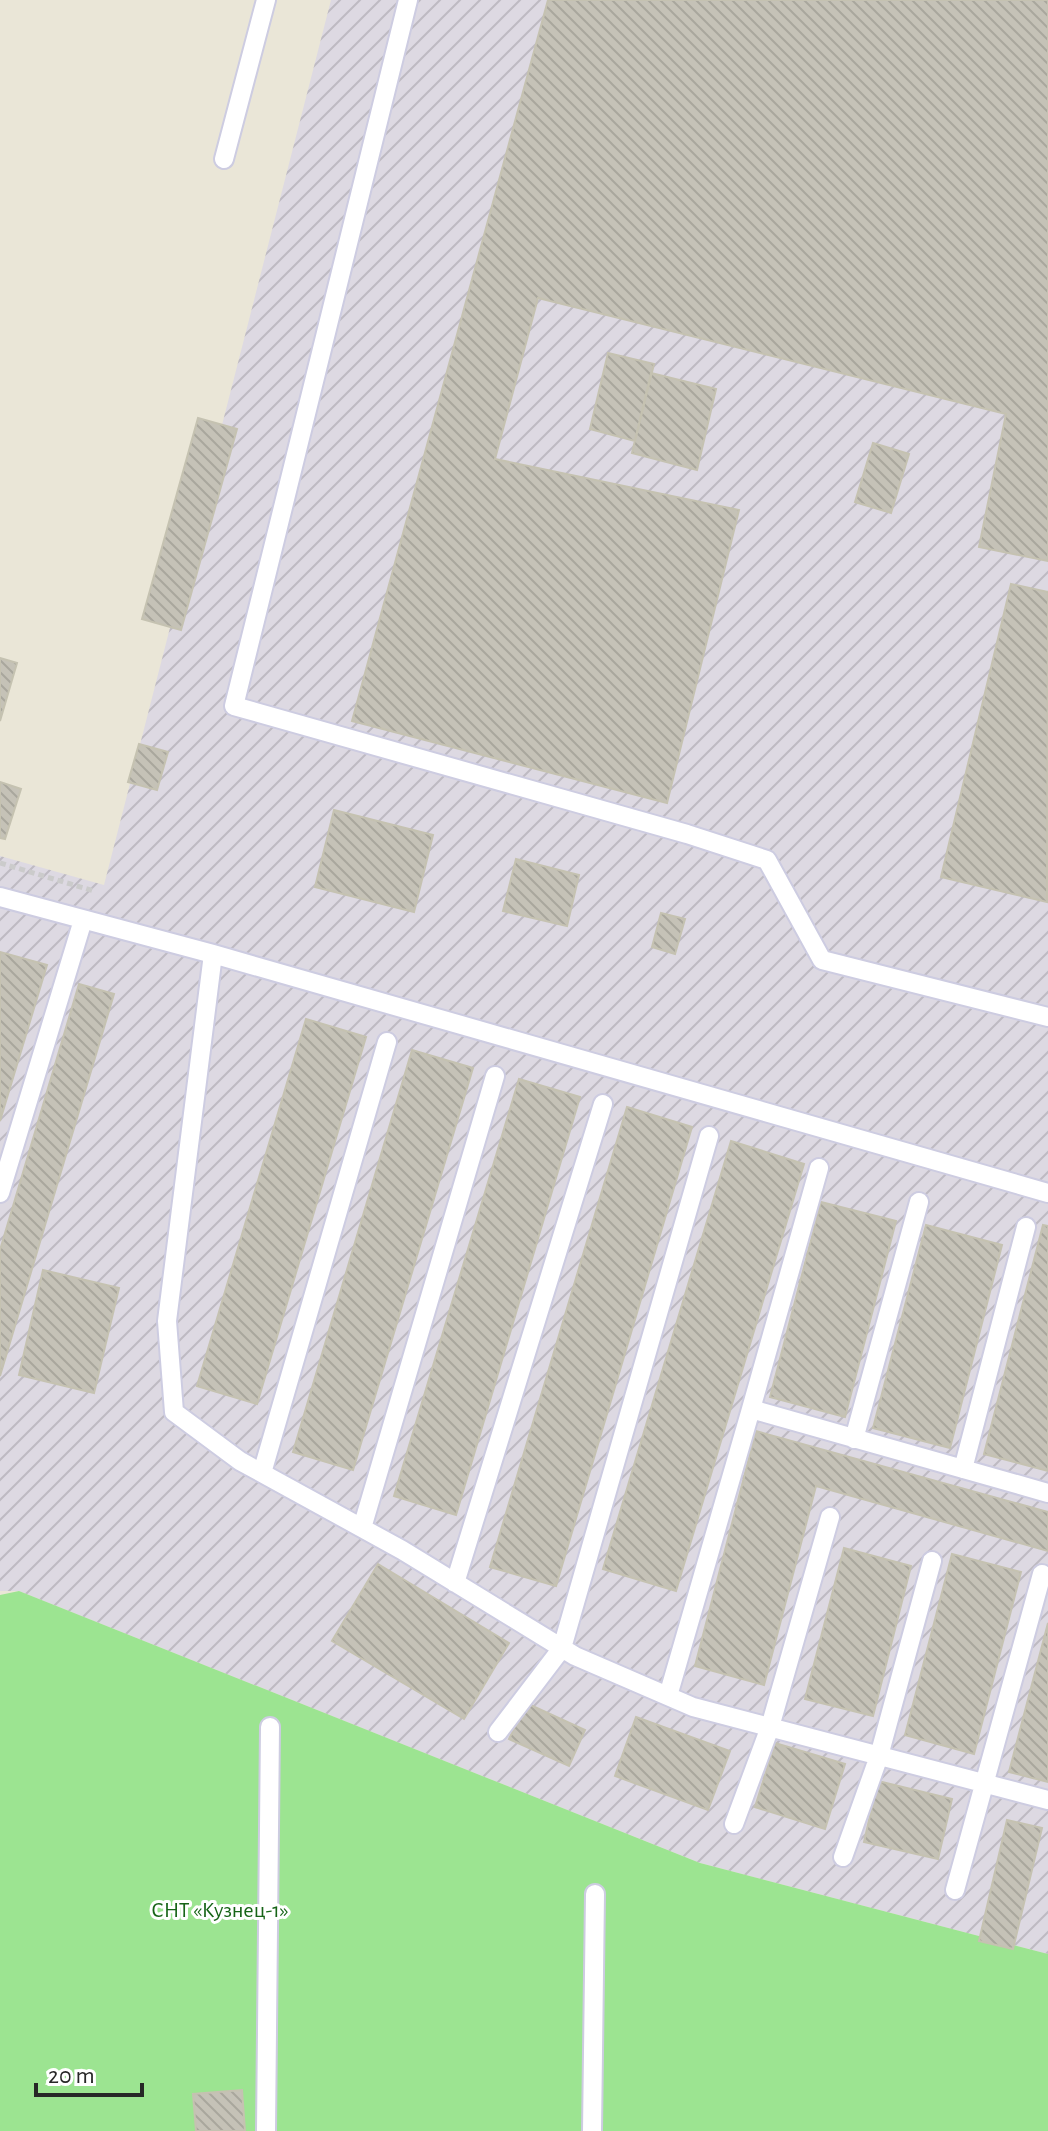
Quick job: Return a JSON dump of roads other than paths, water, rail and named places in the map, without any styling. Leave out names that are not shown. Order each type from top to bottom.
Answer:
[{"type":"lane","points":[[224,159],[266,0]]},
{"type":"lane","points":[[408,0],[234,706],[672,829],[767,860],[822,960],[1048,1017]]},
{"type":"lane","points":[[0,897],[213,954],[1048,1193]]},
{"type":"lane","points":[[0,1193],[83,920]]},
{"type":"lane","points":[[213,954],[167,1321],[174,1412],[240,1461],[362,1528],[575,1656],[693,1707],[1048,1800]]},
{"type":"lane","points":[[262,1473],[387,1042]]},
{"type":"lane","points":[[362,1528],[495,1076]]},
{"type":"lane","points":[[455,1583],[603,1104]]},
{"type":"lane","points":[[498,1732],[562,1648],[709,1136]]},
{"type":"lane","points":[[668,1696],[819,1168]]},
{"type":"lane","points":[[854,1439],[919,1202]]},
{"type":"lane","points":[[963,1469],[1026,1227]]},
{"type":"lane","points":[[751,1409],[1048,1493]]},
{"type":"lane","points":[[734,1824],[770,1727],[830,1517]]},
{"type":"lane","points":[[843,1857],[879,1756],[932,1561]]},
{"type":"lane","points":[[955,1890],[1042,1574]]},
{"type":"lane","points":[[266,2131],[270,1727]]},
{"type":"lane","points":[[592,2131],[595,1894]]},
{"type":"park label","name":"СНТ «Кузнец-1»","points":[[220,1909]]}]
